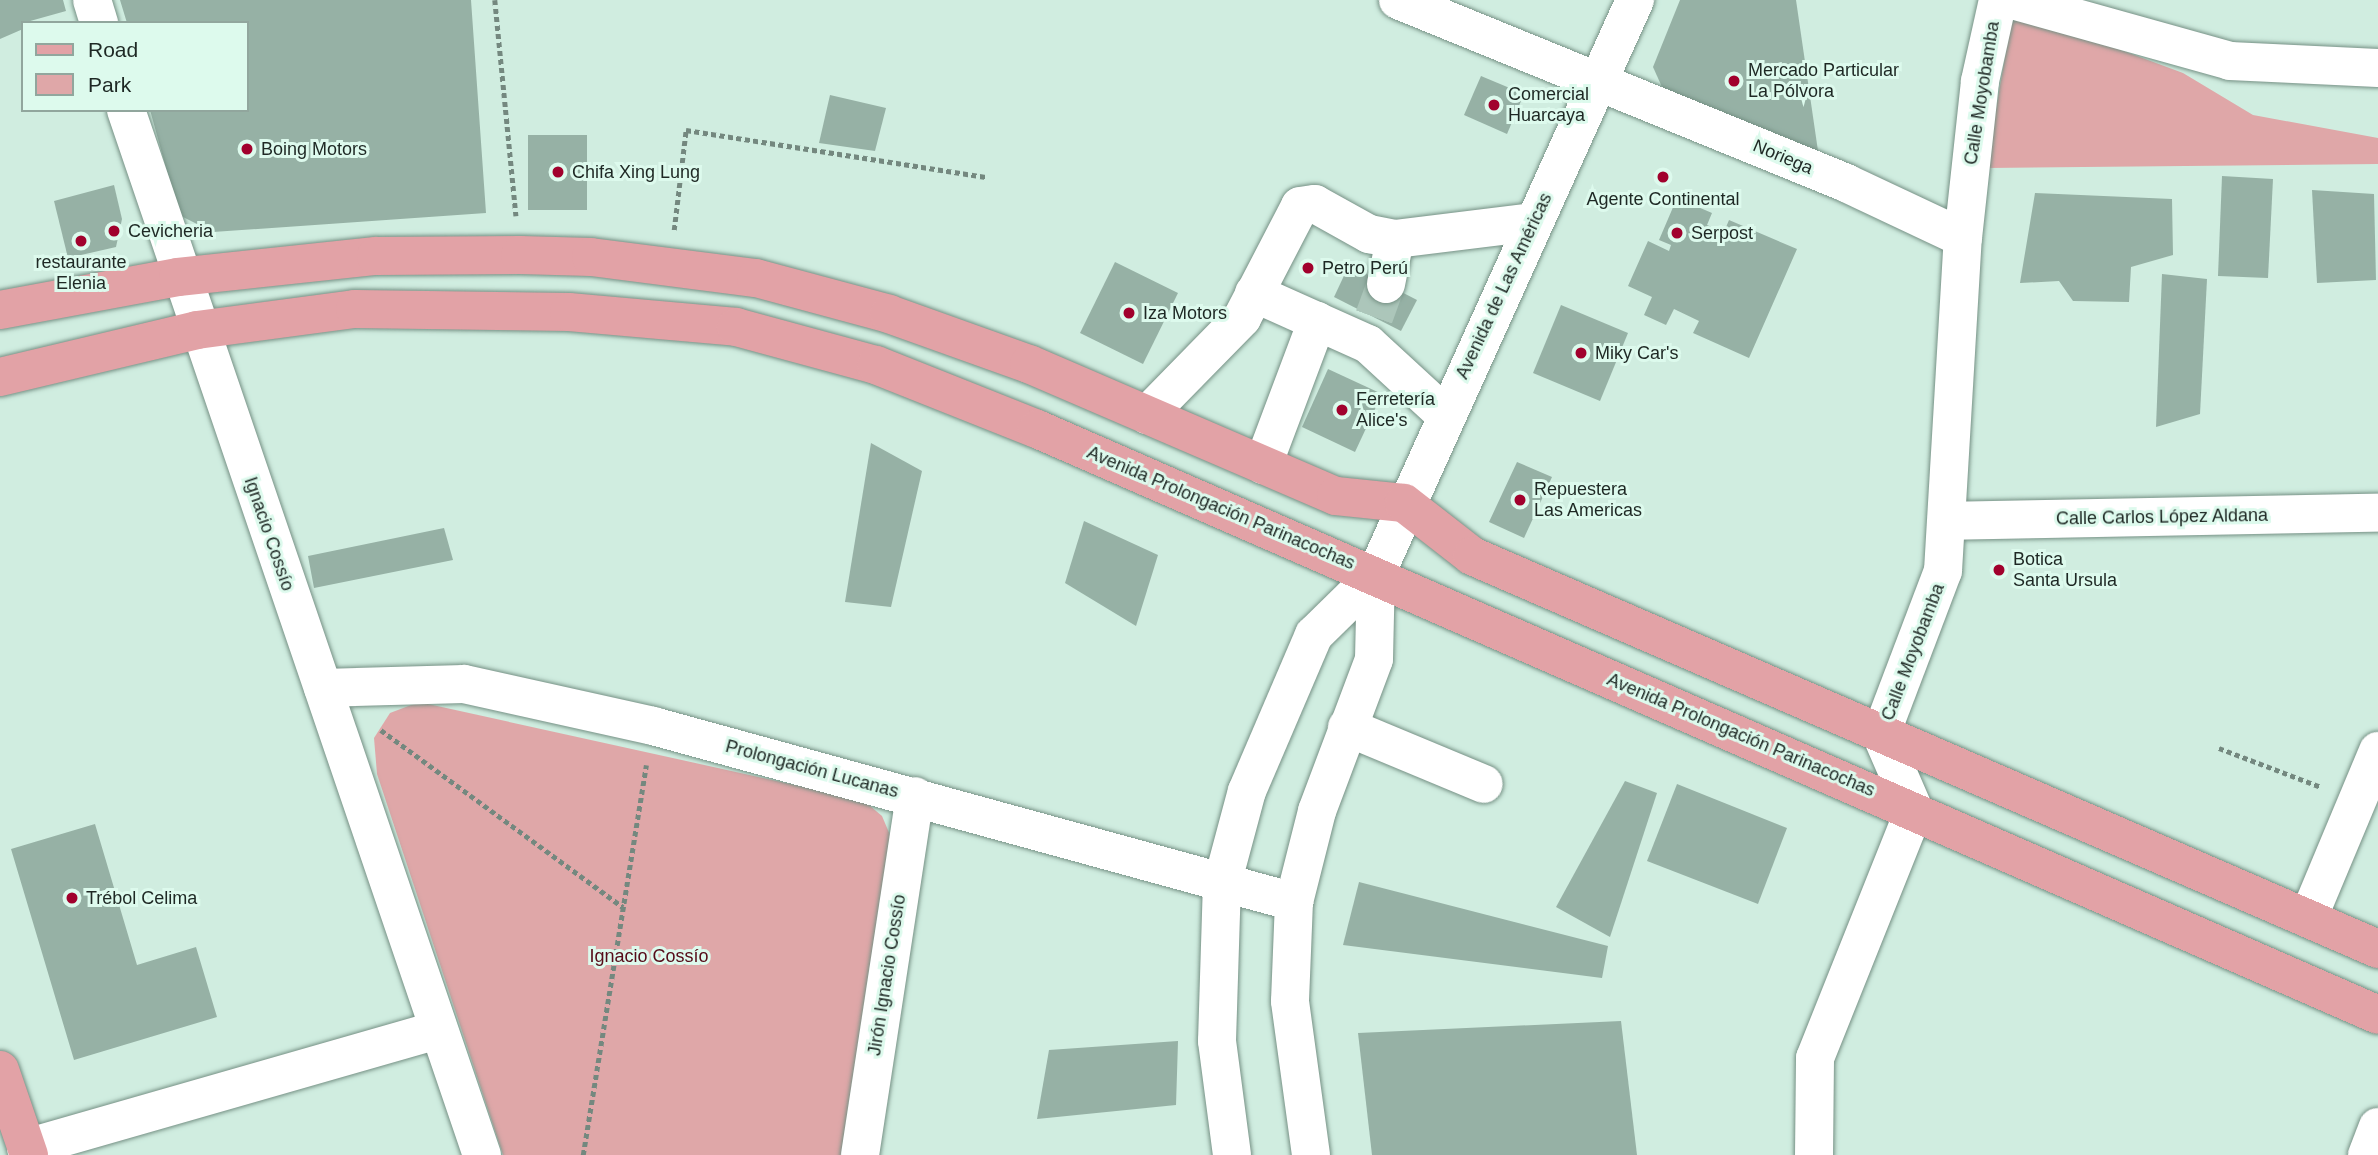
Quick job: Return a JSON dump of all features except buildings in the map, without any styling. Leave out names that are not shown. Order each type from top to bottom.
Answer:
[{"type":"main road","points":[[0,310],[178,277],[376,256],[520,255],[669,266],[756,278],[889,314],[1147,415],[1336,496],[1404,503],[1472,556],[2309,916],[2378,949]]},
{"type":"main road","name":"Avenida Prolongación Parinacochas","points":[[0,377],[197,330],[355,309],[569,312],[736,327],[876,365],[1376,575],[2378,1015]]},
{"type":"main road","points":[[0,1070],[27,1152]]},
{"type":"street","points":[[92,0],[98,21]]},
{"type":"street","name":"Noriega","points":[[1398,0],[1846,183],[1963,239]]},
{"type":"street","name":"Avenida de Las Américas","points":[[1311,1155],[1290,1001],[1294,902],[1346,727],[1374,659],[1376,575],[1404,503],[1444,414],[1600,81],[1635,0]]},
{"type":"street","name":"Calle Moyobamba","points":[[1914,810],[1881,734],[1938,595],[1947,521],[1963,239],[1980,81],[1998,0]]},
{"type":"street","points":[[2012,0],[2230,61],[2378,68]]},
{"type":"street","name":"Ignacio Cossío","points":[[127,112],[178,277],[323,688],[482,1155]]},
{"type":"street","points":[[1147,415],[1242,318],[1300,206],[1315,204],[1369,234],[1395,239],[1534,222]]},
{"type":"street","points":[[1395,239],[1376,315],[1444,414]]},
{"type":"street","points":[[1254,293],[1317,321],[1376,315]]},
{"type":"street","points":[[1263,465],[1317,321]]},
{"type":"street","name":"Calle Carlos López Aldana","points":[[1947,521],[2378,513]]},
{"type":"street","name":"Avenida de Las Américas","points":[[1232,1155],[1217,1041],[1222,884],[1247,791],[1314,635],[1376,575]]},
{"type":"street","name":"Prolongación Lucanas","points":[[323,688],[464,684],[653,726],[1294,902]]},
{"type":"street","points":[[1346,727],[1484,784]]},
{"type":"street","points":[[2309,916],[2378,751]]},
{"type":"street","name":"Jirón Ignacio Cossío","points":[[860,1155],[915,796]]},
{"type":"street","points":[[1814,1155],[1815,1058],[1914,810]]},
{"type":"street","points":[[27,1152],[438,1030]]},
{"type":"street","points":[[2367,1155],[2378,1127]]},
{"type":"path","points":[[495,0],[520,255]]},
{"type":"path","points":[[669,266],[686,130],[987,177]]},
{"type":"path","points":[[323,688],[623,907]]},
{"type":"path","points":[[583,1155],[653,726]]},
{"type":"path","points":[[2220,748],[2358,802]]},
{"type":"green space","points":[[2013,10],[2183,73],[2253,115],[2378,138],[2378,164],[1986,168]]},
{"type":"green space","name":"Ignacio Cossío","points":[[419,702],[863,800],[882,816],[893,842],[842,1155],[503,1155],[377,774],[374,738],[390,713]]},
{"type":"tunnel","points":[[1374,317],[1386,284]]},
{"type":"place","name":"Mercado Particular La Pólvora","points":[[1734,81]]},
{"type":"place","name":"Comercial Huarcaya","points":[[1494,105]]},
{"type":"place","name":"Boing Motors","points":[[247,149]]},
{"type":"place","name":"Chifa Xing Lung","points":[[558,172]]},
{"type":"place","name":"Agente Continental","points":[[1663,177]]},
{"type":"place","name":"Cevicheria","points":[[114,231]]},
{"type":"place","name":"Serpost","points":[[1677,233]]},
{"type":"place","name":"restaurante Elenia","points":[[81,241]]},
{"type":"place","name":"Petro Perú","points":[[1308,268]]},
{"type":"place","name":"Iza Motors","points":[[1129,313]]},
{"type":"place","name":"Miky Car's","points":[[1581,353]]},
{"type":"place","name":"Ferretería Alice's","points":[[1342,410]]},
{"type":"place","name":"Repuestera Las Americas","points":[[1520,500]]},
{"type":"place","name":"Botica Santa Ursula","points":[[1999,570]]},
{"type":"place","name":"Trébol Celima","points":[[72,898]]}]
